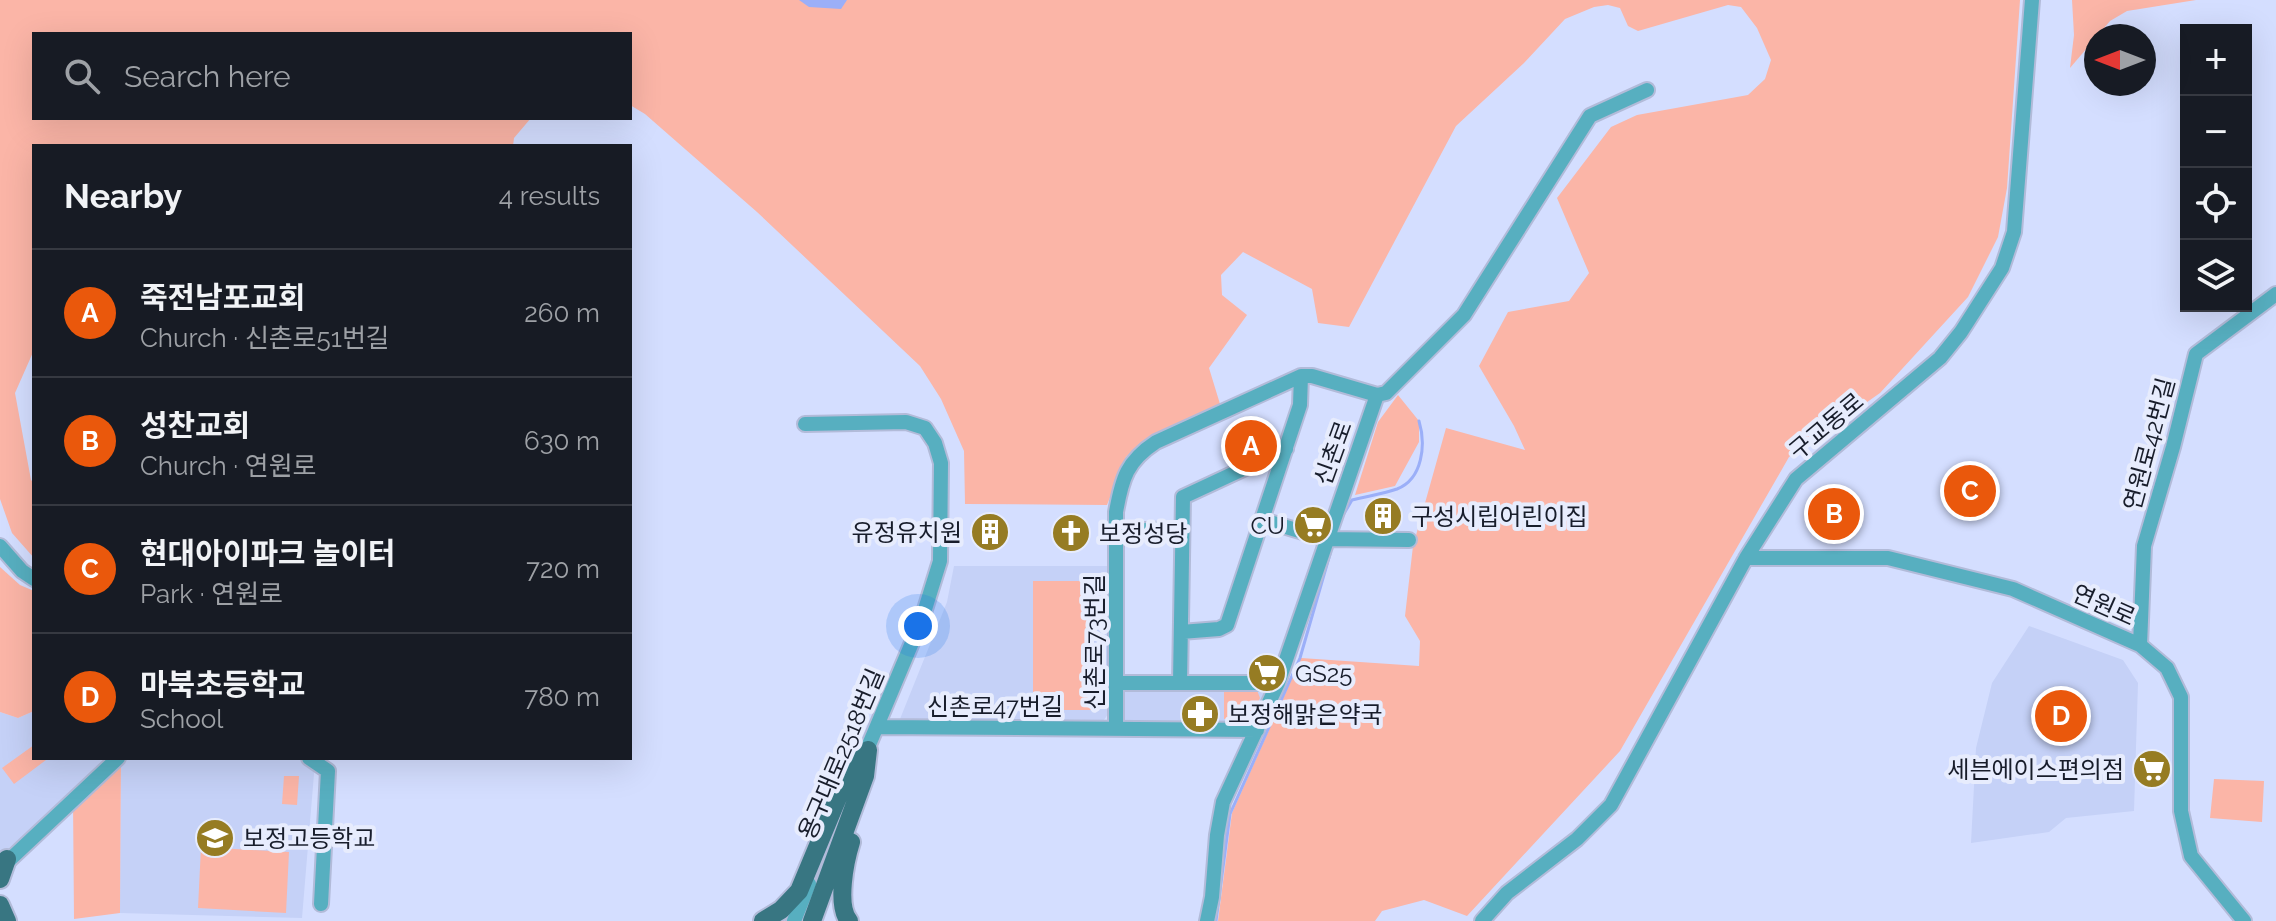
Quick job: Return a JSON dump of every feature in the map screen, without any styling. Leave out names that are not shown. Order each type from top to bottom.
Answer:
[{"type":"main road","points":[[812,921],[865,776],[868,750]]},
{"type":"main road","points":[[763,921],[781,910],[799,891],[849,771],[868,750]]},
{"type":"main road","points":[[849,921],[844,915],[843,886],[848,852],[871,783],[868,750]]},
{"type":"main road","points":[[0,879],[2,864]]},
{"type":"main road","points":[[0,905],[7,921]]},
{"type":"street","name":"구교동로","points":[[1482,921],[1507,893],[1577,839],[1611,805],[1746,558],[1796,479],[1940,358],[1961,332],[2002,268],[2014,232],[2032,0]]},
{"type":"street","points":[[1181,632],[1219,629],[1227,625],[1300,405],[1301,376],[1312,376],[1377,395],[1386,393],[1464,315],[1590,116],[1647,90]]},
{"type":"street","name":"연원로42번길","points":[[2140,645],[2144,546],[2196,354],[2276,294]]},
{"type":"street","name":"신촌로73번길","points":[[1116,728],[1115,531],[1120,487],[1127,469],[1140,452],[1156,442],[1301,376]]},
{"type":"street","name":"신촌로","points":[[1207,921],[1223,802],[1278,683],[1377,395]]},
{"type":"street","name":"용구대로2518번길","points":[[794,921],[922,619],[940,561],[941,463],[935,443],[925,428],[906,422],[805,424]]},
{"type":"street","points":[[1180,683],[1183,497],[1286,449]]},
{"type":"street","points":[[1263,520],[1326,539],[1409,540]]},
{"type":"street","points":[[1115,531],[1182,529]]},
{"type":"street","points":[[0,546],[32,578]]},
{"type":"street","name":"연원로","points":[[1746,558],[1888,558],[2013,589],[2140,645],[2167,668],[2181,697],[2181,811],[2191,856],[2244,921]]},
{"type":"street","points":[[1116,683],[1278,683]]},
{"type":"street","name":"신촌로47번길","points":[[877,727],[1257,730]]},
{"type":"street","points":[[2,864],[116,760]]},
{"type":"street","points":[[312,760],[328,771],[321,904]]},
{"type":"shaded area","points":[[0,0],[2020,0],[2007,188],[1998,237],[1968,297],[1880,393],[1789,457],[1620,751],[1467,916],[1424,900],[1382,911],[1375,921],[1218,921],[1232,813],[1301,658],[1419,666],[1420,641],[1405,616],[1413,546],[1446,428],[1525,450],[1479,366],[1508,312],[1569,301],[1589,273],[1557,198],[1611,127],[1637,115],[1748,95],[1765,79],[1771,60],[1757,28],[1741,7],[1728,5],[1638,31],[1628,26],[1620,8],[1608,5],[1594,7],[1565,19],[1524,63],[1456,126],[1349,327],[1318,323],[1312,289],[1243,252],[1221,275],[1222,295],[1247,315],[1209,368],[1220,404],[1143,441],[1126,457],[1107,505],[965,504],[964,451],[941,399],[920,366],[757,212],[645,114],[632,106],[632,32],[32,32],[32,120],[529,120],[514,138],[513,144],[32,144],[32,355],[15,393],[32,481],[32,556],[12,533],[0,499]]},
{"type":"shaded area","points":[[2072,0],[2196,0],[2127,11],[2107,24],[2084,24],[2084,52],[2070,68],[2074,35]]},
{"type":"shaded area","points":[[1398,395],[1419,421],[1419,442],[1395,486],[1355,495],[1378,422]]},
{"type":"shaded area","points":[[1972,472],[1986,507],[1972,516],[1955,482]]},
{"type":"shaded area","points":[[954,566],[1112,566],[1110,711],[1104,720],[900,719],[947,602]]},
{"type":"shaded area","points":[[0,567],[20,585],[32,590],[32,712],[18,718],[0,712]]},
{"type":"shaded area","points":[[1033,581],[1092,581],[1092,710],[1033,710]]},
{"type":"shaded area","points":[[2029,626],[2123,660],[2138,683],[2134,811],[2066,818],[2049,832],[1971,843],[1976,748],[1992,683]]},
{"type":"shaded area","points":[[1122,687],[1266,690],[1266,695],[1255,718],[1244,723],[1122,723]]},
{"type":"shaded area","points":[[1224,689],[1257,690],[1260,698],[1247,717],[1224,719]]},
{"type":"shaded area","points":[[0,712],[18,718],[32,712],[32,760],[103,760],[109,766],[0,855]]},
{"type":"shaded area","points":[[32,746],[32,760],[46,760],[14,784],[2,768]]},
{"type":"shaded area","name":"보정고등학교","points":[[121,760],[315,762],[302,918],[120,913]]},
{"type":"shaded area","points":[[121,760],[120,913],[74,919],[73,800]]},
{"type":"shaded area","points":[[284,776],[299,776],[297,805],[282,804]]},
{"type":"shaded area","points":[[2214,779],[2264,781],[2262,822],[2210,818]]},
{"type":"shaded area","points":[[201,847],[289,852],[286,913],[198,908]]},
{"type":"water","points":[[799,0],[847,0],[841,9],[809,7]]},
{"type":"waterway","points":[[1342,517],[1352,500],[1397,489],[1412,477],[1422,450],[1419,421]]},
{"type":"waterway","points":[[1216,921],[1230,814],[1300,658],[1330,554]]},
{"type":"place","name":"죽전남포교회","points":[[1251,446]]},
{"type":"place","name":"현대아이파크 놀이터","points":[[1970,491]]},
{"type":"place","name":"성찬교회","points":[[1834,514]]},
{"type":"place","name":"구성시립어린이집","points":[[1383,516]]},
{"type":"place","name":"CU","points":[[1313,525]]},
{"type":"place","name":"유정유치원","points":[[990,532]]},
{"type":"place","name":"보정성당","points":[[1071,533]]},
{"type":"place","name":"GS25","points":[[1267,673]]},
{"type":"place","name":"보정해맑은약국","points":[[1200,714]]},
{"type":"place","name":"마북초등학교","points":[[2061,716]]},
{"type":"place","name":"세븐에이스편의점","points":[[2152,769]]},
{"type":"place","name":"보정고등학교","points":[[215,838]]}]
